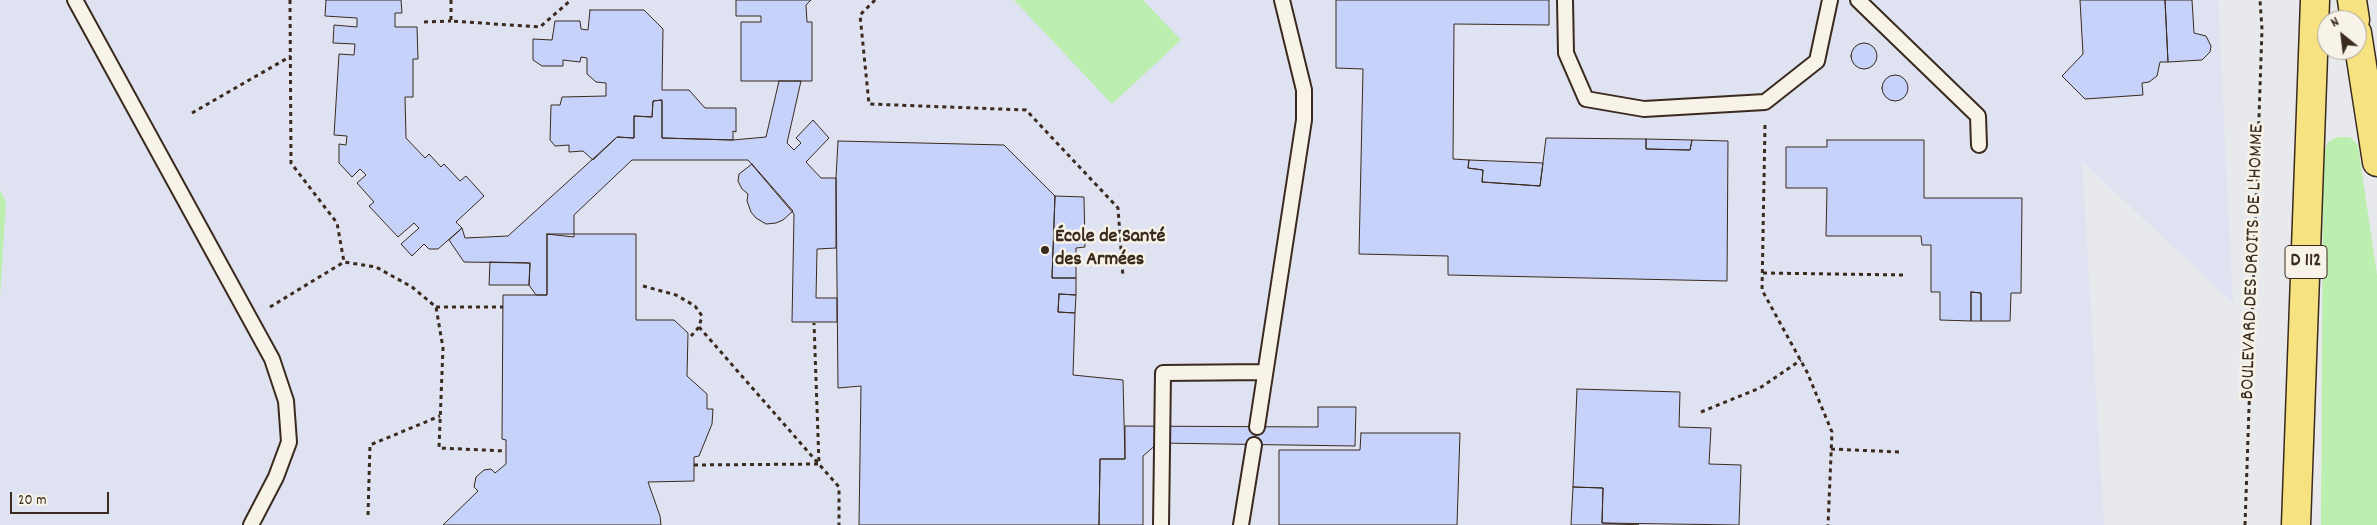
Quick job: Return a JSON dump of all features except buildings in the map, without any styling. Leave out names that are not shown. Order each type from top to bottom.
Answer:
[{"type":"main road","name":"D 112","points":[[2296,525],[2315,0]]},
{"type":"main road","points":[[2361,60],[2377,162]]},
{"type":"lane","points":[[75,0],[272,359],[286,401],[289,442],[276,478],[251,525]]},
{"type":"lane","points":[[1257,427],[1304,120],[1304,90],[1282,0]]},
{"type":"lane","points":[[1565,0],[1566,54],[1586,99],[1644,109],[1765,102],[1816,61],[1830,0]]},
{"type":"lane","points":[[1858,0],[1978,116],[1979,145]]},
{"type":"lane","points":[[1161,525],[1163,373],[1265,372]]},
{"type":"lane","points":[[1242,525],[1254,445]]},
{"type":"path","points":[[290,0],[292,55],[291,163],[337,223],[344,262]]},
{"type":"path","points":[[451,0],[451,21]]},
{"type":"path","points":[[424,22],[451,21],[540,27],[571,0]]},
{"type":"path","points":[[875,0],[860,15],[869,104],[1026,110],[1118,208],[1123,277]]},
{"type":"path","name":"BOULEVARD DES DROITS DE L'HOMME","points":[[2245,525],[2261,39],[2260,0]]},
{"type":"path","points":[[192,113],[292,55]]},
{"type":"path","points":[[1765,102],[1762,290],[1801,360],[1832,432],[1828,525]]},
{"type":"path","points":[[250,319],[344,262],[376,267],[412,287],[436,307],[503,307]]},
{"type":"path","points":[[1763,272],[1904,275]]},
{"type":"path","points":[[643,286],[676,295],[695,306],[702,316],[699,327],[691,336]]},
{"type":"path","points":[[436,307],[443,348],[439,448],[506,451]]},
{"type":"path","points":[[814,322],[819,464]]},
{"type":"path","points":[[699,327],[839,487],[839,525]]},
{"type":"path","points":[[1701,412],[1760,388],[1801,360]]},
{"type":"path","points":[[368,514],[370,445],[440,416]]},
{"type":"path","points":[[1831,449],[1899,452]]},
{"type":"path","points":[[694,465],[819,464]]},
{"type":"shaded area","name":"École de Santé des Armées","points":[[0,0],[2218,0],[2233,303],[2082,161],[2104,525],[0,525],[0,298],[6,202],[0,196]]},
{"type":"green space","points":[[1014,0],[1143,0],[1181,40],[1112,104]]},
{"type":"green space","points":[[2338,137],[2350,137],[2358,145],[2377,275],[2377,525],[2321,525],[2323,153],[2328,142]]},
{"type":"green space","points":[[0,190],[6,202],[0,298]]},
{"type":"place","name":"École de Santé des Armées","points":[[1045,250]]}]
